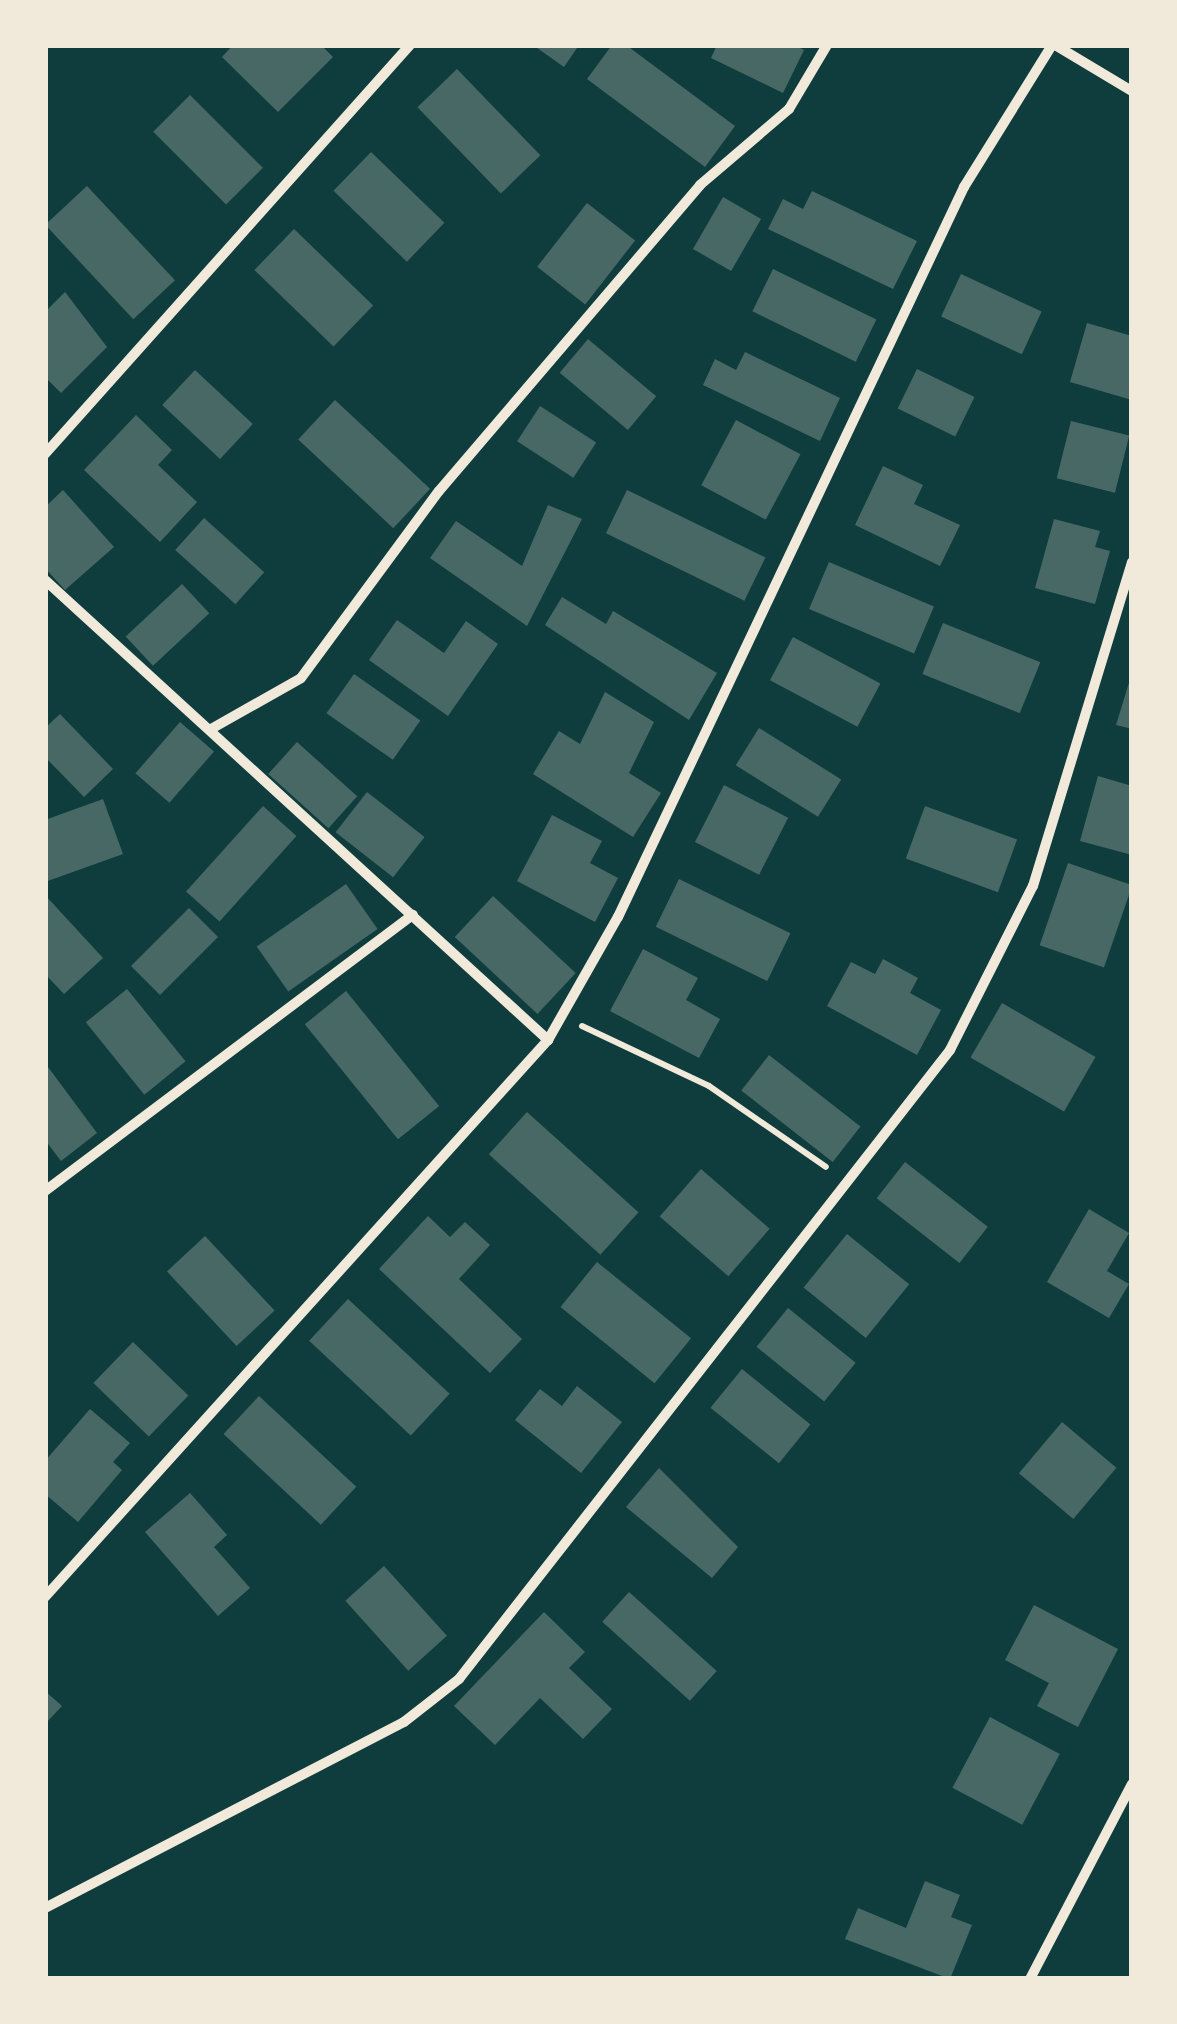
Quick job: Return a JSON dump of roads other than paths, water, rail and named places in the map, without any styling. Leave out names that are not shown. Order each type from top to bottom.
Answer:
[{"type":"street","points":[[45,454],[410,45]]},
{"type":"street","points":[[211,729],[301,678],[440,491],[700,185],[789,108],[827,45]]},
{"type":"street","points":[[45,1597],[548,1040],[618,917],[964,187],[1054,45],[1132,92]]},
{"type":"street","points":[[45,1908],[404,1722],[459,1678],[950,1050],[1033,886],[1132,562]]},
{"type":"street","points":[[45,580],[548,1040]]},
{"type":"street","points":[[45,1192],[413,915]]},
{"type":"street","points":[[1030,1979],[1132,1784]]}]
